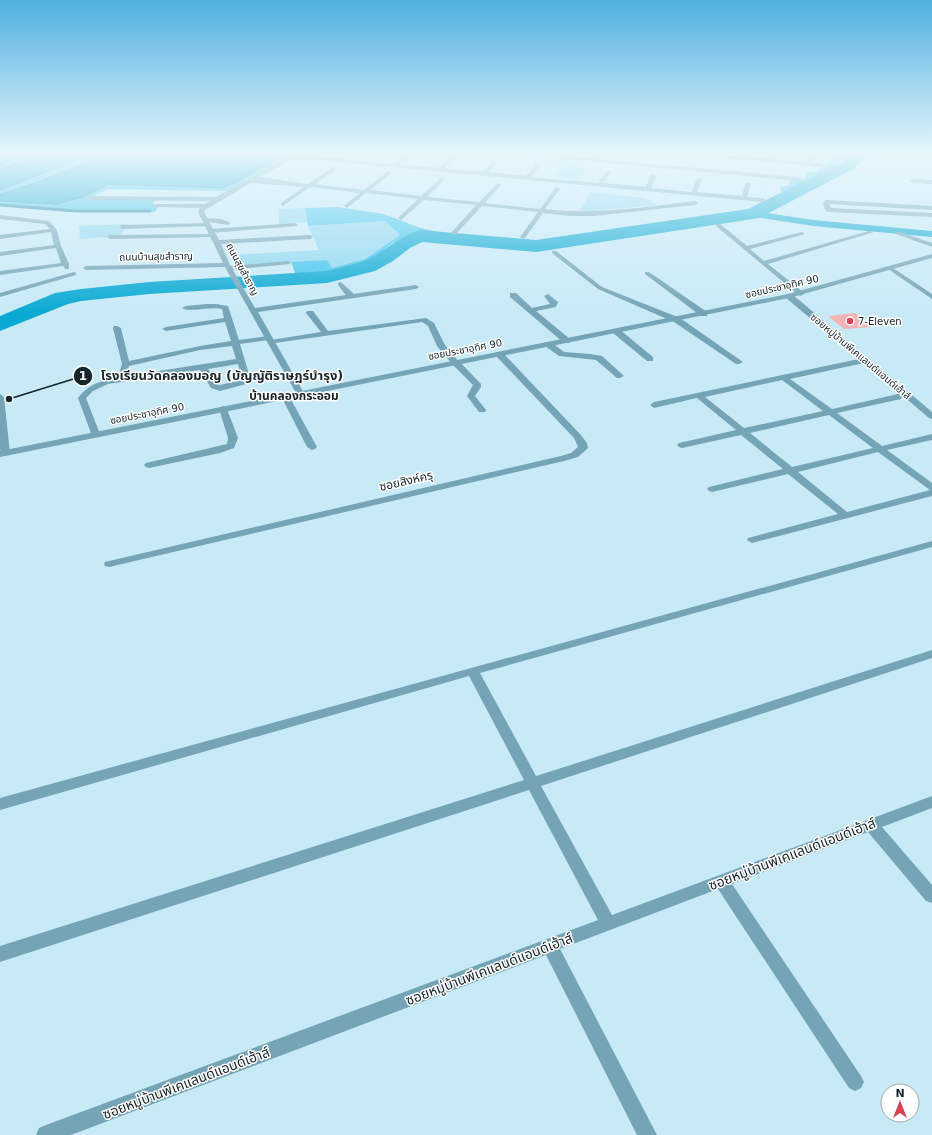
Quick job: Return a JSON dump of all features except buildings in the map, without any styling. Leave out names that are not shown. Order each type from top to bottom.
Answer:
[{"type":"street","points":[[205,207],[200,212],[209,228]]},
{"type":"street","points":[[401,218],[413,207]]},
{"type":"street","points":[[454,233],[478,207]]},
{"type":"street","points":[[506,207],[580,215],[657,207]]},
{"type":"street","points":[[523,237],[543,207]]},
{"type":"street","points":[[827,207],[828,210],[932,215]]},
{"type":"street","points":[[914,207],[932,208]]},
{"type":"street","points":[[0,217],[45,221],[54,230],[58,246],[66,266],[64,272],[74,274]]},
{"type":"street","points":[[0,220],[18,218]]},
{"type":"street","points":[[110,238],[209,228],[221,221],[228,223]]},
{"type":"street","points":[[122,227],[209,228],[295,225]]},
{"type":"street","points":[[718,225],[800,294]]},
{"type":"street","name":"ถนนสุขสำราญ","points":[[209,228],[253,311],[300,393]]},
{"type":"street","points":[[0,237],[54,230]]},
{"type":"street","points":[[763,263],[871,232]]},
{"type":"street","points":[[898,233],[932,245]]},
{"type":"street","points":[[746,248],[802,234]]},
{"type":"street","points":[[217,242],[310,237]]},
{"type":"street","points":[[0,254],[58,246]]},
{"type":"street","points":[[554,252],[600,288],[623,299],[677,320],[739,362]]},
{"type":"street","name":"ซอยประชาอุทิศ 90","points":[[3,453],[455,362],[677,320],[800,294],[932,256]]},
{"type":"street","name":"ถนนบ้านสุขสำราญ","points":[[0,273],[66,266],[86,268],[230,269],[288,263]]},
{"type":"street","name":"ถนนบ้านสุขสำราญ","points":[[0,295],[84,271],[86,268]]},
{"type":"street","points":[[890,268],[932,297]]},
{"type":"street","points":[[647,273],[704,314]]},
{"type":"street","points":[[340,284],[351,296]]},
{"type":"street","points":[[253,311],[416,287]]},
{"type":"street","points":[[513,295],[567,341]]},
{"type":"street","points":[[532,310],[553,306],[554,302],[548,296]]},
{"type":"street","name":"ซอยหมู่บ้านพีเคแลนด์แอนด์เฮ้าส์","points":[[789,296],[932,416]]},
{"type":"street","points":[[186,308],[221,306],[225,308],[237,343],[247,381],[220,388],[214,386],[203,367]]},
{"type":"street","points":[[310,313],[326,334]]},
{"type":"street","points":[[166,329],[229,319]]},
{"type":"street","points":[[126,364],[200,348],[326,334],[424,320],[431,326],[441,346],[477,384],[477,387],[471,396],[482,410]]},
{"type":"street","points":[[116,328],[126,364],[122,374],[122,379]]},
{"type":"street","points":[[616,331],[650,359]]},
{"type":"street","points":[[548,344],[562,354],[599,358],[620,376]]},
{"type":"street","name":"ซอยสิงห์ครุ","points":[[109,564],[541,463],[580,452],[583,448],[582,443],[577,436],[499,354]]},
{"type":"street","points":[[654,405],[866,360]]},
{"type":"street","points":[[95,434],[82,398],[85,393],[100,384],[122,379],[242,361]]},
{"type":"street","points":[[783,377],[932,488]]},
{"type":"street","points":[[285,396],[312,447]]},
{"type":"street","points":[[699,396],[792,470],[846,516]]},
{"type":"street","points":[[0,397],[3,453]]},
{"type":"street","points":[[682,445],[898,397]]},
{"type":"street","points":[[149,465],[220,450],[231,446],[233,438],[223,409]]},
{"type":"street","points":[[712,489],[932,437]]},
{"type":"street","points":[[752,540],[932,493]]},
{"type":"street","points":[[0,804],[472,671],[932,544]]},
{"type":"street","points":[[0,954],[932,654]]},
{"type":"street","points":[[472,671],[609,924]]},
{"type":"street","name":"ซอยหมู่บ้านพีเคแลนด์แอนด์เฮ้าส์","points":[[46,1135],[932,802]]},
{"type":"street","points":[[871,825],[932,896]]},
{"type":"street","points":[[721,881],[855,1082]]},
{"type":"street","points":[[550,946],[647,1135]]},
{"type":"shaded area","points":[[12,207],[158,207],[155,212],[76,212]]},
{"type":"shaded area","points":[[338,207],[384,214],[420,228],[443,233],[441,235],[414,235],[405,237],[391,244],[380,254],[342,270],[296,275],[291,262],[327,260],[332,268],[365,259],[400,235],[385,221],[308,226],[305,208]]},
{"type":"shaded area","points":[[582,207],[636,207],[579,212]]},
{"type":"shaded area","points":[[305,208],[308,222],[279,224],[278,209]]},
{"type":"shaded area","points":[[385,221],[400,235],[365,259],[332,268],[327,260],[236,266],[230,255],[319,250],[308,226]]},
{"type":"shaded area","points":[[128,224],[119,236],[80,239],[79,226]]},
{"type":"waterway","points":[[25,207],[76,211],[150,211]]},
{"type":"waterway","points":[[0,324],[63,298],[81,295],[149,288],[327,277],[354,271],[375,263],[408,241],[420,236],[536,246],[753,214],[767,207]]},
{"type":"waterway","points":[[753,214],[813,223],[932,234]]},
{"type":"place","name":"7-Eleven","points":[[850,321]]},
{"type":"place","name":"โรงเรียนวัดคลองมอญ (บัญญัติราษฎร์บำรุง)","points":[[9,399]]},
{"type":"district","name":"บ้านคลองกระออม","points":[[294,396]]}]
